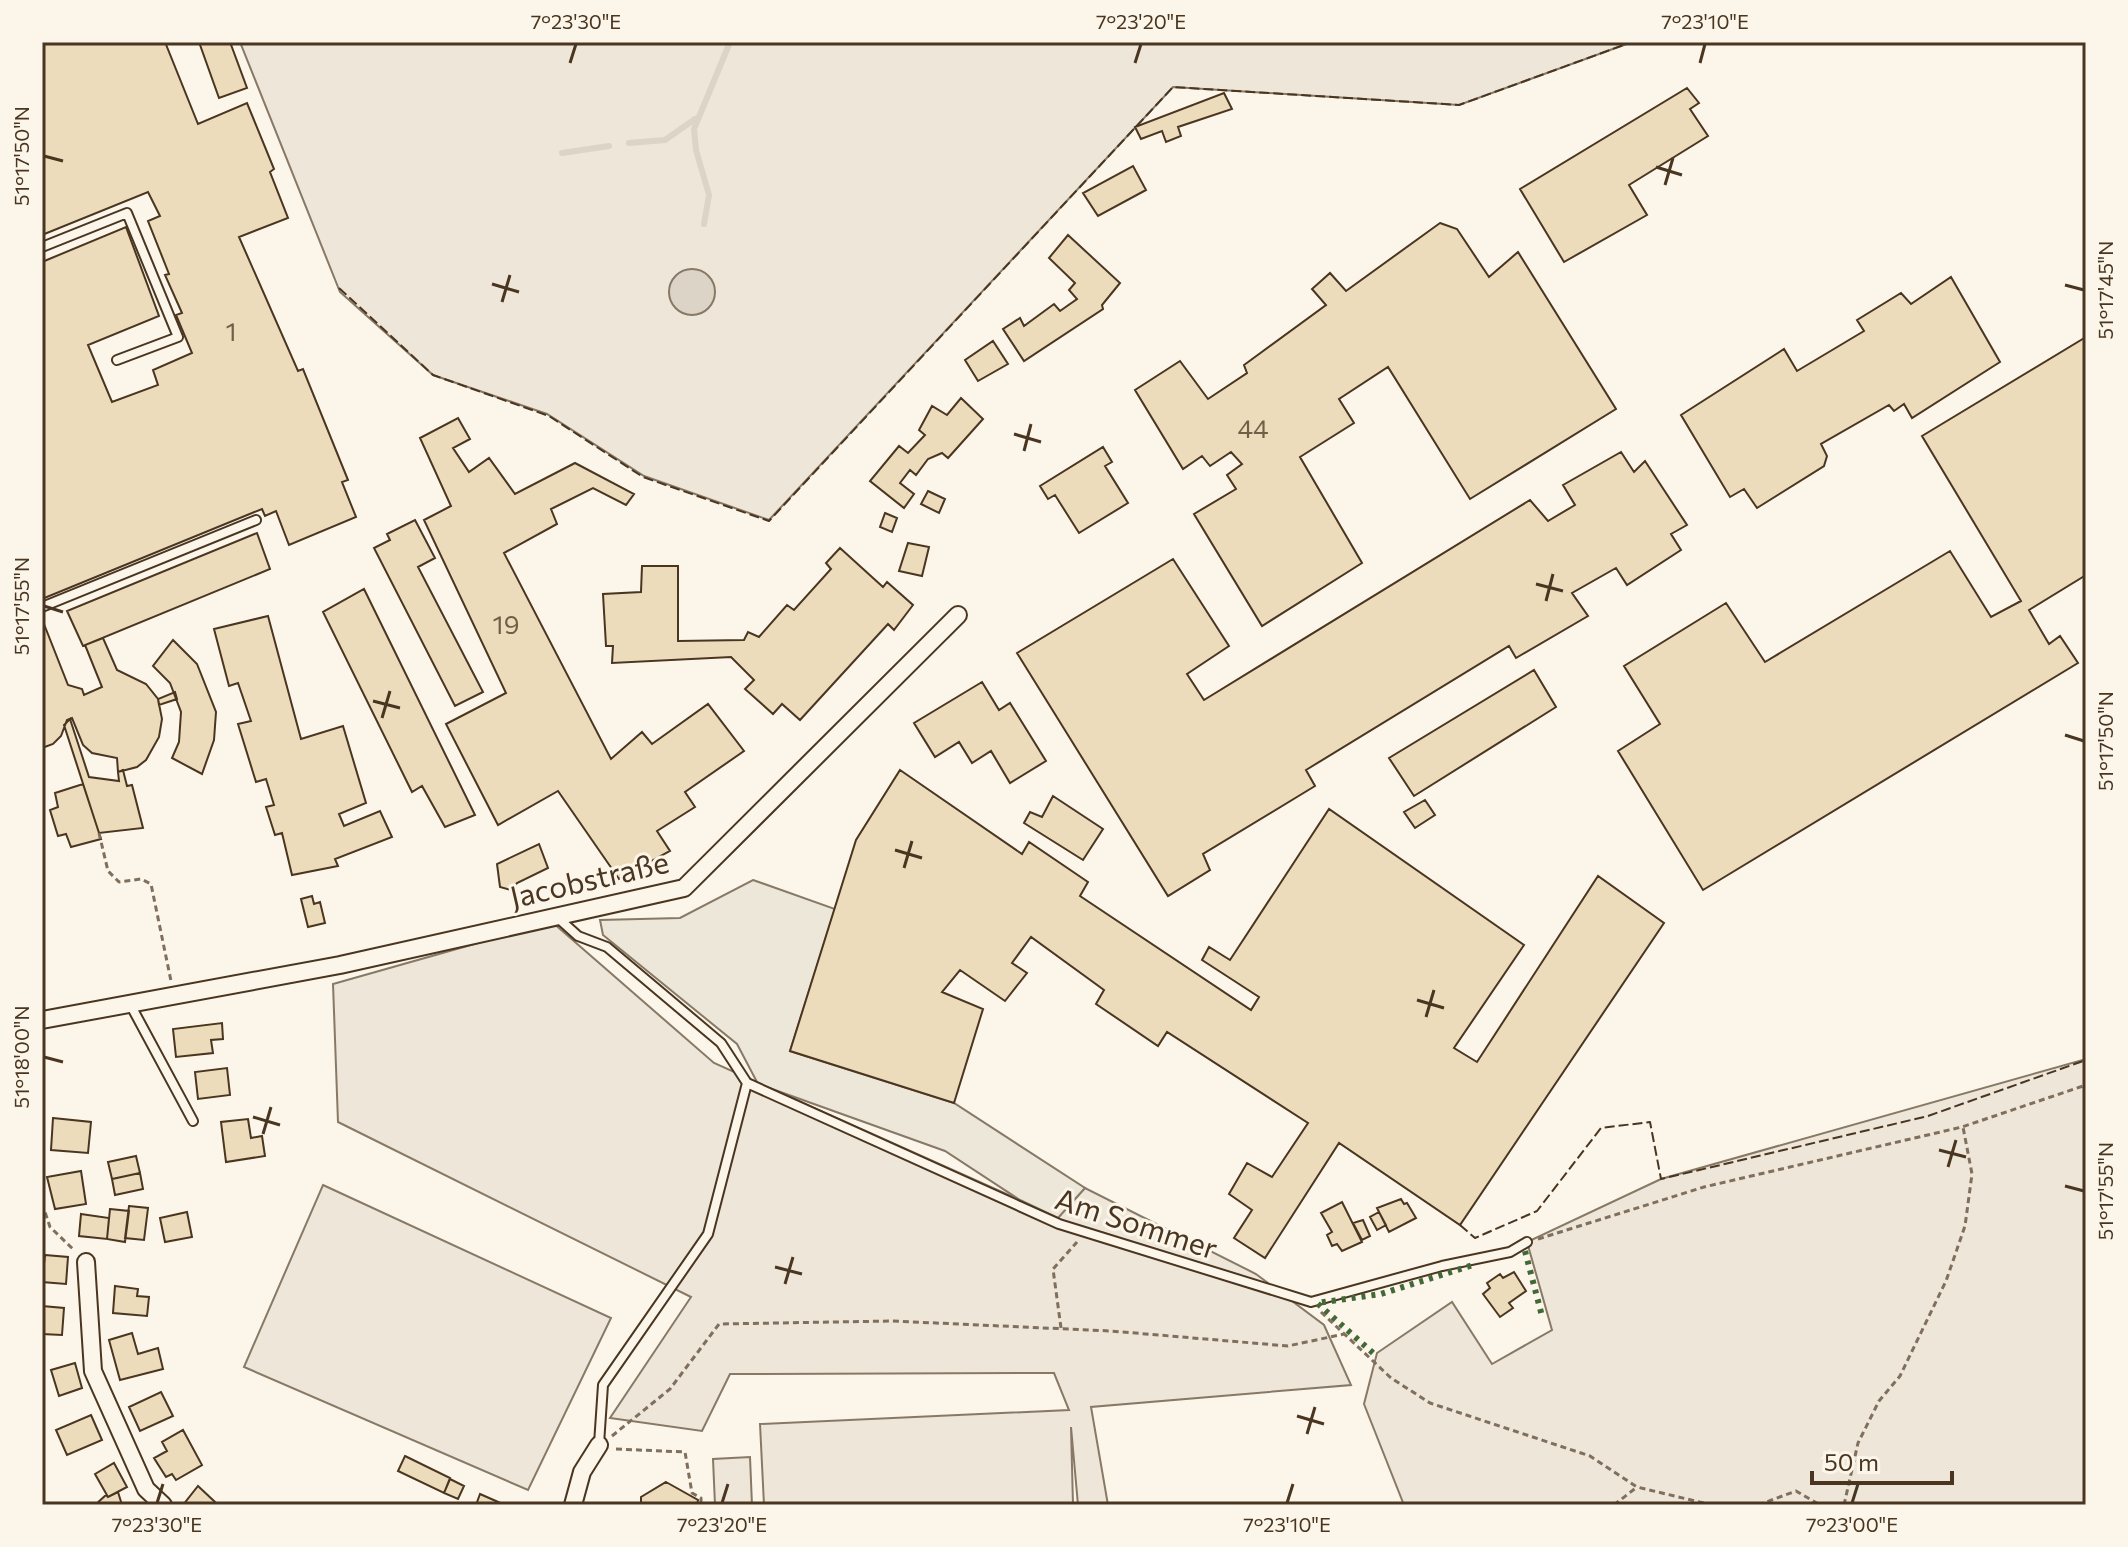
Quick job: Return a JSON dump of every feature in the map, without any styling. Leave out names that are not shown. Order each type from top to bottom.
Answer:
[{"type":"street","name":"Jacobstraße","points":[[42,1020],[340,965],[554,914],[684,888],[958,615]]},
{"type":"street","points":[[86,1262],[93,1371],[146,1489],[163,1505]]},
{"type":"street","points":[[573,1505],[582,1472],[598,1446]]},
{"type":"lane","points":[[42,247],[127,213],[178,337],[117,360]]},
{"type":"lane","points":[[42,607],[256,520]]},
{"type":"lane","points":[[554,914],[578,936],[607,947],[721,1043],[747,1083],[708,1234],[603,1385],[598,1446]]},
{"type":"lane","points":[[130,1004],[193,1121]]},
{"type":"lane","name":"Am Sommer","points":[[747,1083],[1085,1233],[1311,1302]]},
{"type":"lane","points":[[1311,1302],[1442,1266],[1510,1252],[1527,1242]]},
{"type":"path","points":[[99,833],[108,871],[119,882],[141,879],[151,884],[174,995]]},
{"type":"path","points":[[1527,1242],[1704,1187],[1962,1127],[2086,1085]]},
{"type":"path","points":[[1844,1505],[1858,1443],[1879,1401],[1900,1376],[1946,1281],[1965,1226],[1972,1174],[1962,1127]]},
{"type":"path","points":[[42,1203],[50,1227],[86,1262]]},
{"type":"path","points":[[1061,1328],[1053,1269],[1085,1233]]},
{"type":"path","points":[[1311,1302],[1391,1378],[1430,1403],[1590,1456],[1637,1487],[1712,1505]]},
{"type":"path","points":[[598,1446],[670,1389],[719,1324],[892,1321],[1061,1328],[1288,1346],[1344,1334]]},
{"type":"path","points":[[598,1446],[685,1452],[692,1493],[701,1498],[701,1505]]},
{"type":"path","points":[[1614,1505],[1637,1487]]},
{"type":"path","points":[[1758,1505],[1796,1491],[1820,1505]]},
{"type":"shaded area","points":[[240,42],[1632,42],[1459,105],[1173,87],[769,520],[644,476],[547,414],[433,375],[340,292]]},
{"type":"shaded area","points":[[692,269],[709,275],[715,292],[709,309],[692,315],[675,309],[669,292],[675,275]]},
{"type":"shaded area","points":[[753,880],[835,909],[790,1051],[954,1103],[1085,1188],[1058,1218],[1020,1200],[945,1151],[758,1084],[737,1044],[603,935],[600,920],[680,918]]},
{"type":"shaded area","points":[[552,922],[714,1063],[1058,1217],[1085,1188],[1256,1274],[1324,1325],[1351,1385],[1091,1407],[1108,1505],[1078,1505],[1071,1427],[1073,1505],[764,1505],[760,1424],[1069,1410],[1054,1373],[730,1374],[702,1431],[610,1418],[691,1297],[338,1122],[333,984]]},
{"type":"shaded area","points":[[2086,1059],[2086,1505],[1404,1505],[1364,1404],[1377,1353],[1452,1302],[1492,1364],[1552,1330],[1527,1242],[1661,1179]]},
{"type":"shaded area","points":[[323,1185],[611,1318],[528,1490],[244,1367]]},
{"type":"shaded area","points":[[750,1457],[752,1505],[715,1505],[713,1459]]},
{"type":"building","points":[[42,42],[165,42],[198,124],[247,103],[274,169],[270,172],[288,218],[239,237],[298,371],[303,369],[348,480],[342,482],[356,517],[289,545],[276,511],[265,516],[262,509],[42,599],[42,262],[126,227],[159,316],[88,345],[112,402],[158,385],[153,370],[192,353],[176,315],[182,313],[165,275],[169,274],[148,221],[160,216],[148,192],[42,235]]},
{"type":"building","points":[[199,42],[230,42],[247,88],[219,98]]},
{"type":"building","points":[[1687,88],[1699,103],[1690,109],[1708,136],[1629,185],[1647,215],[1564,262],[1520,189]]},
{"type":"building","points":[[1224,93],[1232,109],[1178,127],[1181,136],[1166,142],[1162,131],[1141,139],[1135,127]]},
{"type":"building","points":[[1133,166],[1146,190],[1098,216],[1083,193]]},
{"type":"building","points":[[1440,223],[1457,229],[1489,277],[1518,252],[1616,409],[1470,499],[1388,367],[1339,399],[1354,423],[1300,457],[1362,563],[1262,626],[1194,514],[1236,489],[1227,475],[1242,464],[1231,452],[1210,466],[1202,456],[1183,469],[1135,390],[1180,361],[1208,399],[1247,373],[1244,365],[1326,305],[1312,289],[1330,273],[1346,291]]},
{"type":"building","points":[[1068,235],[1120,283],[1102,305],[1103,309],[1024,361],[1003,329],[1020,318],[1024,326],[1054,304],[1060,311],[1077,299],[1069,290],[1075,283],[1049,258]]},
{"type":"building","points":[[1951,277],[2000,362],[1912,418],[1904,404],[1894,411],[1889,405],[1821,444],[1827,456],[1824,466],[1757,508],[1744,489],[1730,497],[1681,415],[1784,349],[1797,371],[1864,331],[1857,320],[1901,293],[1911,304]]},
{"type":"building","points":[[2086,337],[2086,575],[2029,610],[2049,644],[2060,636],[2078,663],[1703,890],[1618,751],[1660,724],[1624,666],[1726,603],[1765,662],[1950,551],[1991,617],[2021,601],[1922,436]]},
{"type":"building","points":[[993,341],[1008,364],[978,381],[965,360]]},
{"type":"building","points":[[961,398],[983,419],[948,458],[942,453],[928,459],[916,475],[910,470],[900,483],[914,494],[904,508],[870,481],[899,446],[908,453],[925,435],[919,430],[932,406],[947,415]]},
{"type":"building","points":[[458,418],[470,439],[453,448],[469,472],[489,458],[515,494],[575,463],[634,494],[626,505],[593,488],[551,509],[557,524],[504,553],[611,759],[642,732],[652,744],[708,704],[744,751],[685,792],[695,807],[657,831],[670,851],[619,879],[558,791],[498,825],[446,724],[506,693],[424,520],[451,506],[420,438]]},
{"type":"building","points":[[1103,447],[1112,462],[1105,466],[1128,503],[1079,533],[1055,495],[1048,499],[1040,486]]},
{"type":"building","points":[[1621,452],[1634,472],[1645,461],[1687,525],[1671,534],[1681,550],[1627,585],[1616,568],[1572,593],[1588,616],[1516,658],[1509,646],[1306,770],[1315,786],[1203,854],[1210,870],[1168,896],[1017,653],[1173,559],[1229,646],[1187,674],[1204,700],[1530,500],[1548,521],[1575,505],[1563,485]]},
{"type":"building","points":[[928,491],[945,499],[939,513],[921,504]]},
{"type":"building","points":[[885,513],[897,518],[892,532],[880,527]]},
{"type":"building","points":[[415,520],[435,558],[418,567],[483,692],[455,706],[374,548],[390,540],[387,534]]},
{"type":"building","points":[[257,533],[270,569],[83,646],[67,611]]},
{"type":"building","points":[[908,543],[929,547],[922,576],[899,571]]},
{"type":"building","points":[[840,548],[883,587],[887,582],[913,605],[894,630],[888,624],[800,720],[782,704],[773,714],[745,689],[754,680],[731,657],[612,663],[613,646],[606,646],[603,594],[641,592],[642,566],[678,566],[678,641],[744,640],[748,632],[759,637],[787,605],[794,610],[831,569],[826,563]]},
{"type":"building","points":[[364,589],[475,815],[445,827],[422,786],[412,792],[323,612]]},
{"type":"building","points":[[268,616],[301,739],[343,726],[366,803],[339,814],[344,826],[380,811],[392,837],[335,859],[338,866],[292,875],[282,833],[275,835],[266,807],[274,805],[266,779],[256,782],[238,724],[251,721],[238,683],[229,686],[214,629]]},
{"type":"building","points":[[42,619],[68,685],[82,689],[84,695],[102,687],[85,645],[103,638],[117,670],[146,684],[158,699],[162,719],[159,737],[146,760],[137,767],[118,772],[117,758],[92,753],[83,745],[72,718],[67,720],[61,736],[53,744],[42,748]]},
{"type":"building","points":[[173,640],[197,664],[216,712],[214,740],[202,774],[172,758],[179,742],[181,712],[170,683],[153,666]]},
{"type":"building","points":[[1534,670],[1556,707],[1414,796],[1389,758]]},
{"type":"building","points":[[982,682],[999,710],[1010,703],[1046,761],[1010,783],[991,751],[972,763],[959,742],[935,757],[914,723]]},
{"type":"building","points":[[175,692],[177,699],[159,705],[158,699]]},
{"type":"building","points":[[70,719],[89,777],[119,781],[118,772],[123,770],[127,786],[132,785],[143,828],[99,833],[64,725]]},
{"type":"building","points":[[900,770],[1022,854],[1029,842],[1088,882],[1080,896],[1251,1010],[1259,997],[1202,960],[1209,947],[1230,960],[1329,809],[1524,945],[1454,1048],[1477,1062],[1598,876],[1664,923],[1460,1225],[1339,1143],[1265,1258],[1234,1238],[1252,1210],[1229,1194],[1247,1163],[1272,1177],[1308,1123],[1167,1032],[1158,1046],[1096,1004],[1104,990],[1031,937],[1012,963],[1027,973],[1005,1001],[960,970],[942,992],[983,1009],[954,1103],[790,1051],[856,840]]},
{"type":"building","points":[[83,784],[101,839],[71,847],[66,834],[58,836],[50,810],[58,807],[55,793]]},
{"type":"building","points":[[1053,796],[1103,829],[1083,860],[1024,823],[1030,812],[1042,817]]},
{"type":"building","points":[[1425,800],[1435,815],[1415,828],[1404,812]]},
{"type":"building","points":[[539,844],[548,868],[517,883],[511,890],[500,887],[497,864]]},
{"type":"building","points":[[312,896],[314,904],[320,902],[325,923],[308,927],[301,899]]},
{"type":"building","points":[[222,1023],[223,1039],[211,1040],[213,1053],[176,1057],[173,1029]]},
{"type":"building","points":[[227,1068],[230,1095],[198,1099],[195,1072]]},
{"type":"building","points":[[53,1118],[91,1122],[88,1153],[51,1150]]},
{"type":"building","points":[[248,1119],[251,1138],[262,1136],[265,1156],[226,1162],[221,1122]]},
{"type":"building","points":[[136,1156],[140,1173],[112,1179],[108,1162]]},
{"type":"building","points":[[81,1171],[86,1204],[55,1209],[47,1177]]},
{"type":"building","points":[[140,1173],[143,1189],[115,1195],[112,1179]]},
{"type":"building","points":[[1401,1199],[1416,1218],[1389,1232],[1377,1208]]},
{"type":"building","points":[[1342,1202],[1362,1242],[1342,1251],[1337,1244],[1332,1246],[1327,1235],[1332,1232],[1321,1213]]},
{"type":"building","points":[[129,1206],[148,1208],[144,1240],[125,1238]]},
{"type":"building","points":[[110,1209],[129,1211],[125,1242],[107,1239]]},
{"type":"building","points":[[187,1212],[192,1237],[165,1242],[160,1218]]},
{"type":"building","points":[[1379,1212],[1386,1225],[1377,1230],[1370,1217]]},
{"type":"building","points":[[81,1214],[109,1218],[107,1239],[79,1236]]},
{"type":"building","points":[[1363,1220],[1370,1236],[1362,1240],[1353,1223]]},
{"type":"building","points":[[45,1255],[68,1257],[66,1284],[42,1282]]},
{"type":"building","points":[[1514,1272],[1526,1291],[1509,1303],[1513,1308],[1500,1317],[1483,1294],[1490,1288],[1487,1283],[1500,1274],[1503,1278]]},
{"type":"building","points":[[115,1286],[138,1289],[137,1296],[149,1297],[147,1316],[113,1313]]},
{"type":"building","points":[[42,1306],[64,1308],[62,1335],[42,1334]]},
{"type":"building","points":[[132,1333],[138,1354],[158,1348],[163,1369],[120,1380],[109,1340]]},
{"type":"building","points":[[75,1363],[82,1388],[59,1396],[51,1370]]},
{"type":"building","points":[[161,1392],[173,1416],[140,1431],[129,1407]]},
{"type":"building","points":[[91,1415],[102,1440],[67,1455],[56,1430]]},
{"type":"building","points":[[183,1430],[202,1465],[176,1480],[172,1474],[166,1477],[154,1458],[167,1451],[162,1442]]},
{"type":"building","points":[[405,1456],[450,1478],[444,1493],[398,1471]]},
{"type":"building","points":[[114,1463],[127,1487],[108,1497],[95,1474]]},
{"type":"building","points":[[450,1479],[464,1486],[458,1499],[444,1493]]},
{"type":"building","points":[[666,1482],[698,1500],[697,1505],[641,1505],[641,1497]]},
{"type":"building","points":[[198,1486],[215,1502],[211,1505],[183,1505]]},
{"type":"building","points":[[118,1492],[122,1505],[95,1505],[106,1495],[108,1497]]},
{"type":"building","points":[[480,1494],[505,1505],[476,1505]]},
{"type":"waterway","points":[[704,224],[709,195],[696,150],[694,129],[730,42]]},
{"type":"waterway","points":[[629,143],[665,140],[695,119]]},
{"type":"waterway","points":[[562,153],[609,146]]},
{"type":"hedge","points":[[1525,1251],[1542,1316]]},
{"type":"hedge","points":[[1373,1353],[1317,1303],[1381,1294],[1473,1265]]},
{"type":"fence","points":[[339,288],[433,375],[549,416],[643,477],[769,521],[1173,87],[1459,105],[1632,42]]},
{"type":"fence","points":[[1460,1225],[1475,1238],[1537,1211],[1601,1128],[1650,1122],[1661,1179],[1928,1116],[2086,1060]]}]
